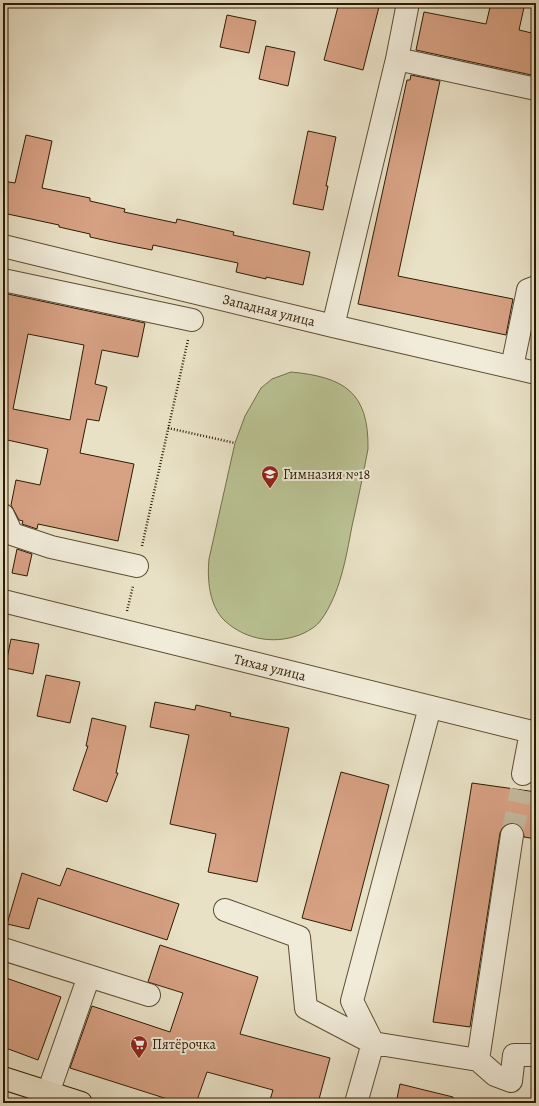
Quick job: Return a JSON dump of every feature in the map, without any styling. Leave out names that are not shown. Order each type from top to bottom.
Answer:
[{"type":"main road","points":[[3,1078],[81,1103]]},
{"type":"street","points":[[333,326],[397,59],[408,3]]},
{"type":"street","points":[[397,59],[536,89]]},
{"type":"street","name":"Западная улица","points":[[3,246],[333,326],[536,373]]},
{"type":"street","points":[[3,280],[192,320]]},
{"type":"street","points":[[512,367],[528,290],[536,287]]},
{"type":"street","points":[[3,515],[12,534],[51,547],[137,566]]},
{"type":"street","name":"Тихая улица","points":[[3,601],[533,733]]},
{"type":"street","points":[[356,1103],[373,1043],[352,1001],[430,707]]},
{"type":"street","points":[[523,774],[533,733]]},
{"type":"street","points":[[478,1060],[512,835]]},
{"type":"street","points":[[225,910],[299,937],[306,1008],[373,1043],[478,1060],[495,1075],[511,1081],[514,1055],[536,1055]]},
{"type":"street","points":[[3,949],[149,995]]},
{"type":"street","points":[[48,1093],[88,976]]},
{"type":"path","points":[[123,630],[192,320]]},
{"type":"path","points":[[168,428],[235,443]]},
{"type":"green space","points":[[291,372],[310,374],[326,378],[350,391],[358,401],[364,414],[368,449],[345,563],[338,587],[328,610],[318,624],[304,633],[294,637],[273,640],[253,637],[243,633],[225,621],[220,615],[215,608],[210,592],[208,575],[209,559],[235,443],[245,416],[261,388],[272,379]]},
{"type":"building","points":[[339,3],[380,3],[363,70],[324,60]]},
{"type":"building","points":[[491,3],[525,3],[519,30],[536,34],[536,76],[416,50],[424,12],[486,24]]},
{"type":"building","points":[[227,15],[256,21],[249,53],[220,47]]},
{"type":"building","points":[[266,46],[295,52],[288,86],[259,79]]},
{"type":"building","points":[[411,75],[440,81],[398,276],[513,299],[506,335],[358,304],[407,80],[410,80]]},
{"type":"building","points":[[308,131],[336,137],[326,186],[328,186],[323,210],[293,204]]},
{"type":"building","points":[[26,135],[52,141],[42,188],[90,198],[90,201],[125,209],[124,212],[176,223],[177,219],[234,232],[233,235],[310,252],[303,285],[236,272],[238,263],[153,245],[152,250],[117,243],[90,237],[90,234],[59,227],[59,225],[3,213],[3,181],[15,183]]},
{"type":"building","points":[[3,293],[145,323],[138,357],[102,350],[95,384],[107,387],[99,421],[87,419],[80,453],[134,464],[118,541],[38,524],[37,529],[22,524],[23,521],[19,520],[11,505],[16,480],[40,485],[48,449],[3,439]],"holes":[[[28,334],[84,345],[70,420],[13,409]]]},
{"type":"building","points":[[17,549],[32,554],[27,576],[12,573]]},
{"type":"building","points":[[11,639],[39,644],[33,674],[5,668]]},
{"type":"building","points":[[46,675],[80,682],[70,723],[37,716]]},
{"type":"building","points":[[155,702],[195,710],[196,705],[231,713],[230,716],[289,728],[257,882],[208,872],[216,834],[170,824],[189,735],[150,727]]},
{"type":"building","points":[[92,718],[126,726],[116,773],[118,773],[107,802],[73,790],[88,746],[86,746]]},
{"type":"building","points":[[341,772],[389,785],[351,931],[302,918]]},
{"type":"building","points":[[472,783],[536,792],[536,839],[524,837],[523,830],[520,826],[514,823],[507,824],[503,827],[500,833],[470,1027],[433,1022]]},
{"type":"building","points":[[67,868],[179,904],[167,940],[38,898],[29,929],[7,924],[22,873],[60,886]]},
{"type":"building","points":[[160,945],[258,977],[240,1034],[330,1058],[318,1103],[269,1103],[273,1090],[207,1072],[196,1103],[180,1103],[70,1068],[92,1006],[170,1032],[183,993],[148,982]]},
{"type":"building","points":[[3,977],[61,997],[38,1060],[3,1047]]},
{"type":"building","points":[[400,1084],[453,1097],[452,1103],[396,1103]]},
{"type":"tunnel","points":[[512,835],[521,790]]},
{"type":"place","name":"Гимназия №18","points":[[270,489]]},
{"type":"place","name":"Пятёрочка","points":[[139,1059]]}]
